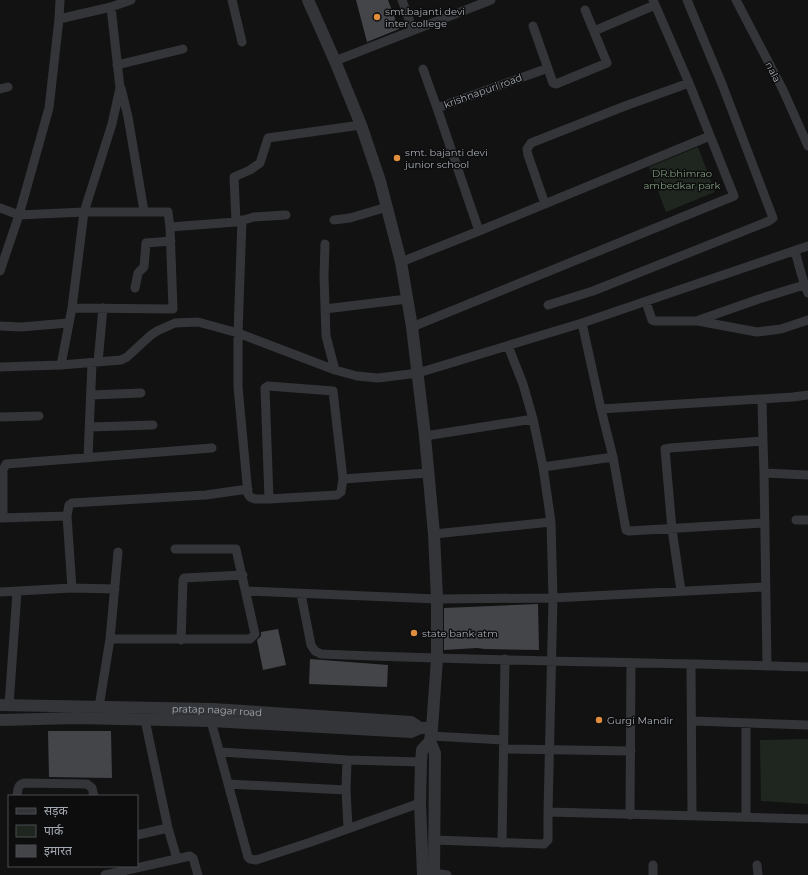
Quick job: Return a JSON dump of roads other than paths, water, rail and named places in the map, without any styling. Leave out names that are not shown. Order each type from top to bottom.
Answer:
[{"type":"street","points":[[0,271],[2,260],[19,214],[49,108],[60,0]]},
{"type":"street","points":[[59,19],[111,7],[131,0]]},
{"type":"street","points":[[232,0],[242,42]]},
{"type":"street","points":[[308,0],[336,61],[380,182],[401,262],[412,327],[425,436],[434,534],[437,599],[437,659],[428,733],[422,750],[421,762],[420,803],[425,874]]},
{"type":"street","points":[[402,0],[413,30]]},
{"type":"street","points":[[336,61],[477,2],[491,0]]},
{"type":"street","points":[[548,305],[592,291],[770,221],[773,218],[722,84],[687,0]]},
{"type":"street","name":"nala","points":[[736,0],[782,90],[808,146]]},
{"type":"street","points":[[412,327],[734,196],[689,83],[654,3],[594,31]]},
{"type":"street","points":[[111,7],[120,88],[128,117],[144,211]]},
{"type":"street","points":[[532,26],[553,83],[556,84],[606,64],[607,62],[585,10]]},
{"type":"street","points":[[117,65],[183,49]]},
{"type":"street","name":"krishnapuri road","points":[[479,231],[437,108],[548,68]]},
{"type":"street","points":[[423,69],[437,108]]},
{"type":"street","points":[[545,204],[528,155],[528,146],[618,109],[689,83]]},
{"type":"street","points":[[61,365],[72,308],[84,212],[112,124],[120,88]]},
{"type":"street","points":[[269,499],[265,388],[268,386],[333,391],[343,479],[341,492],[337,495],[269,499],[252,498],[248,494],[238,387],[239,221],[234,178],[260,163],[268,138],[360,125]]},
{"type":"street","points":[[401,262],[710,136]]},
{"type":"street","points":[[334,220],[350,218],[387,207]]},
{"type":"street","points":[[0,208],[19,214],[144,211],[168,212],[171,241],[173,309],[72,308]]},
{"type":"street","points":[[170,227],[239,221],[254,217],[286,215]]},
{"type":"street","points":[[135,288],[138,273],[144,267],[146,243],[171,241]]},
{"type":"street","points":[[325,244],[324,276],[326,336],[335,370]]},
{"type":"street","points":[[0,367],[95,363],[124,359],[151,335],[175,323],[198,322],[238,333],[335,370],[357,376],[378,378],[418,374],[582,324],[808,246]]},
{"type":"street","points":[[698,321],[759,299],[806,289],[795,251]]},
{"type":"street","points":[[325,309],[407,299]]},
{"type":"street","points":[[646,302],[653,320],[698,321],[757,332],[781,329],[808,320]]},
{"type":"street","points":[[88,458],[91,395],[103,308]]},
{"type":"street","points":[[0,326],[21,327],[68,323]]},
{"type":"street","points":[[582,324],[613,457],[626,530],[765,523]]},
{"type":"street","points":[[434,840],[546,844],[548,840],[553,661],[551,522],[543,467],[533,418],[523,384],[508,346]]},
{"type":"street","points":[[91,395],[141,393]]},
{"type":"street","points":[[601,409],[808,395]]},
{"type":"street","points":[[762,399],[767,666]]},
{"type":"street","points":[[0,418],[39,416]]},
{"type":"street","points":[[425,436],[533,418]]},
{"type":"street","points":[[90,427],[153,425]]},
{"type":"street","points":[[681,591],[672,528],[664,452],[665,449],[763,441]]},
{"type":"street","points":[[67,516],[1,518],[3,470],[6,464],[212,448]]},
{"type":"street","points":[[543,467],[613,457]]},
{"type":"street","points":[[343,479],[428,473]]},
{"type":"street","points":[[764,473],[808,475]]},
{"type":"street","points":[[72,588],[67,516],[69,506],[72,504],[206,495],[248,489]]},
{"type":"street","points":[[796,520],[808,520]]},
{"type":"street","points":[[434,534],[551,522]]},
{"type":"street","points":[[110,639],[181,640],[252,638],[255,631],[238,551],[235,548],[175,549]]},
{"type":"street","points":[[99,707],[110,639],[118,552]]},
{"type":"street","points":[[181,640],[184,578],[243,575]]},
{"type":"street","points":[[246,591],[437,599],[553,598],[765,587]]},
{"type":"street","points":[[0,592],[72,588],[115,589]]},
{"type":"street","points":[[4,705],[17,592]]},
{"type":"street","points":[[302,594],[311,646],[315,651],[322,654],[437,659],[505,659],[808,667]]},
{"type":"street","points":[[502,843],[505,659]]},
{"type":"street","points":[[630,815],[631,663]]},
{"type":"street","points":[[691,664],[692,815]]},
{"type":"street","name":"pratap nagar road","points":[[4,705],[213,709],[411,722],[428,733]]},
{"type":"street","points":[[0,720],[76,718],[211,721],[428,733],[504,745],[550,749],[631,751]]},
{"type":"street","points":[[145,720],[176,859]]},
{"type":"street","points":[[211,721],[221,752],[248,857],[250,859],[256,860],[420,803]]},
{"type":"street","points":[[692,721],[808,725]]},
{"type":"street","points":[[746,723],[746,817]]},
{"type":"street","points":[[425,874],[434,840],[435,753],[428,733]]},
{"type":"street","points":[[221,752],[347,760],[421,762]]},
{"type":"street","points":[[347,760],[346,790],[348,828]]},
{"type":"street","points":[[17,795],[18,786],[24,783],[87,784],[92,788],[94,795]]},
{"type":"street","points":[[229,784],[346,790]]},
{"type":"street","points":[[548,812],[808,819]]},
{"type":"street","points":[[138,836],[168,828]]},
{"type":"street","points":[[105,875],[192,856],[198,875]]},
{"type":"street","points":[[653,865],[653,875]]},
{"type":"street","points":[[757,865],[758,875]]},
{"type":"street","points":[[425,874],[447,875]]},
{"type":"place","name":"smt.bajanti devi inter college","points":[[377,17]]},
{"type":"place","name":"smt. bajanti devi junior school","points":[[397,158]]},
{"type":"place","name":"state bank atm","points":[[414,633]]},
{"type":"place","name":"Gurgi Mandir","points":[[599,720]]},
{"type":"park label","name":"DR.bhimrao ambedkar park","points":[[682,178]]}]
